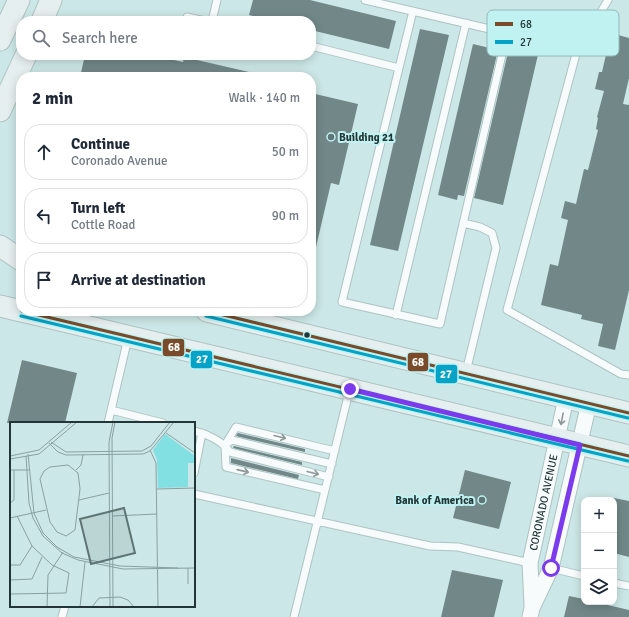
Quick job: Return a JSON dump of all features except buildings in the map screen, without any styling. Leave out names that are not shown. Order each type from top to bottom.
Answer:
[{"type":"main road","points":[[2,32],[19,0]]},
{"type":"main road","points":[[44,16],[51,0]]},
{"type":"main road","points":[[18,72],[24,60]]},
{"type":"main road","points":[[0,111],[16,77]]},
{"type":"main road","points":[[0,246],[16,257]]},
{"type":"main road","points":[[0,262],[16,266]]},
{"type":"main road","points":[[0,306],[16,310]]},
{"type":"main road","points":[[43,316],[629,456]]},
{"type":"main road","points":[[228,316],[629,413]]},
{"type":"street","name":"CORONADO AVENUE","points":[[531,613],[530,563],[566,398]]},
{"type":"street","name":"CORONADO AVENUE","points":[[531,613],[551,568],[589,403]]},
{"type":"lane","points":[[213,16],[217,0]]},
{"type":"lane","points":[[365,0],[487,28]]},
{"type":"lane","points":[[602,10],[608,0]]},
{"type":"lane","points":[[413,11],[342,302],[440,324],[502,56]]},
{"type":"lane","points":[[396,315],[466,23]]},
{"type":"lane","points":[[316,47],[399,68]]},
{"type":"lane","points":[[575,56],[507,310],[621,374],[629,375]]},
{"type":"lane","points":[[463,223],[480,227],[492,233],[496,248],[466,374]]},
{"type":"lane","points":[[108,422],[129,336]]},
{"type":"lane","points":[[294,617],[350,389]]},
{"type":"lane","points":[[111,410],[159,422]]},
{"type":"lane","points":[[325,490],[226,467],[224,445],[236,427],[335,451]]},
{"type":"lane","points":[[195,431],[202,433],[224,445],[230,452],[328,477]]},
{"type":"lane","points":[[195,468],[202,433]]},
{"type":"lane","points":[[224,445],[232,440],[332,464]]},
{"type":"lane","points":[[195,494],[430,546],[458,547],[530,563]]},
{"type":"lane","points":[[551,568],[581,575]]},
{"type":"lane","points":[[617,584],[629,586]]},
{"type":"lane","points":[[62,617],[65,607]]},
{"type":"transit line","name":"27","points":[[21,316],[628,461]]},
{"type":"transit line","name":"68","points":[[43,316],[629,456]]},
{"type":"transit line","name":"27","points":[[206,316],[628,418]]},
{"type":"transit line","name":"68","points":[[228,316],[629,413]]},
{"type":"place","name":"Building 21","points":[[331,137]]},
{"type":"place","name":"Bank of America","points":[[482,500]]},
{"type":"route","points":[[350,389],[580,445],[551,568]]}]
